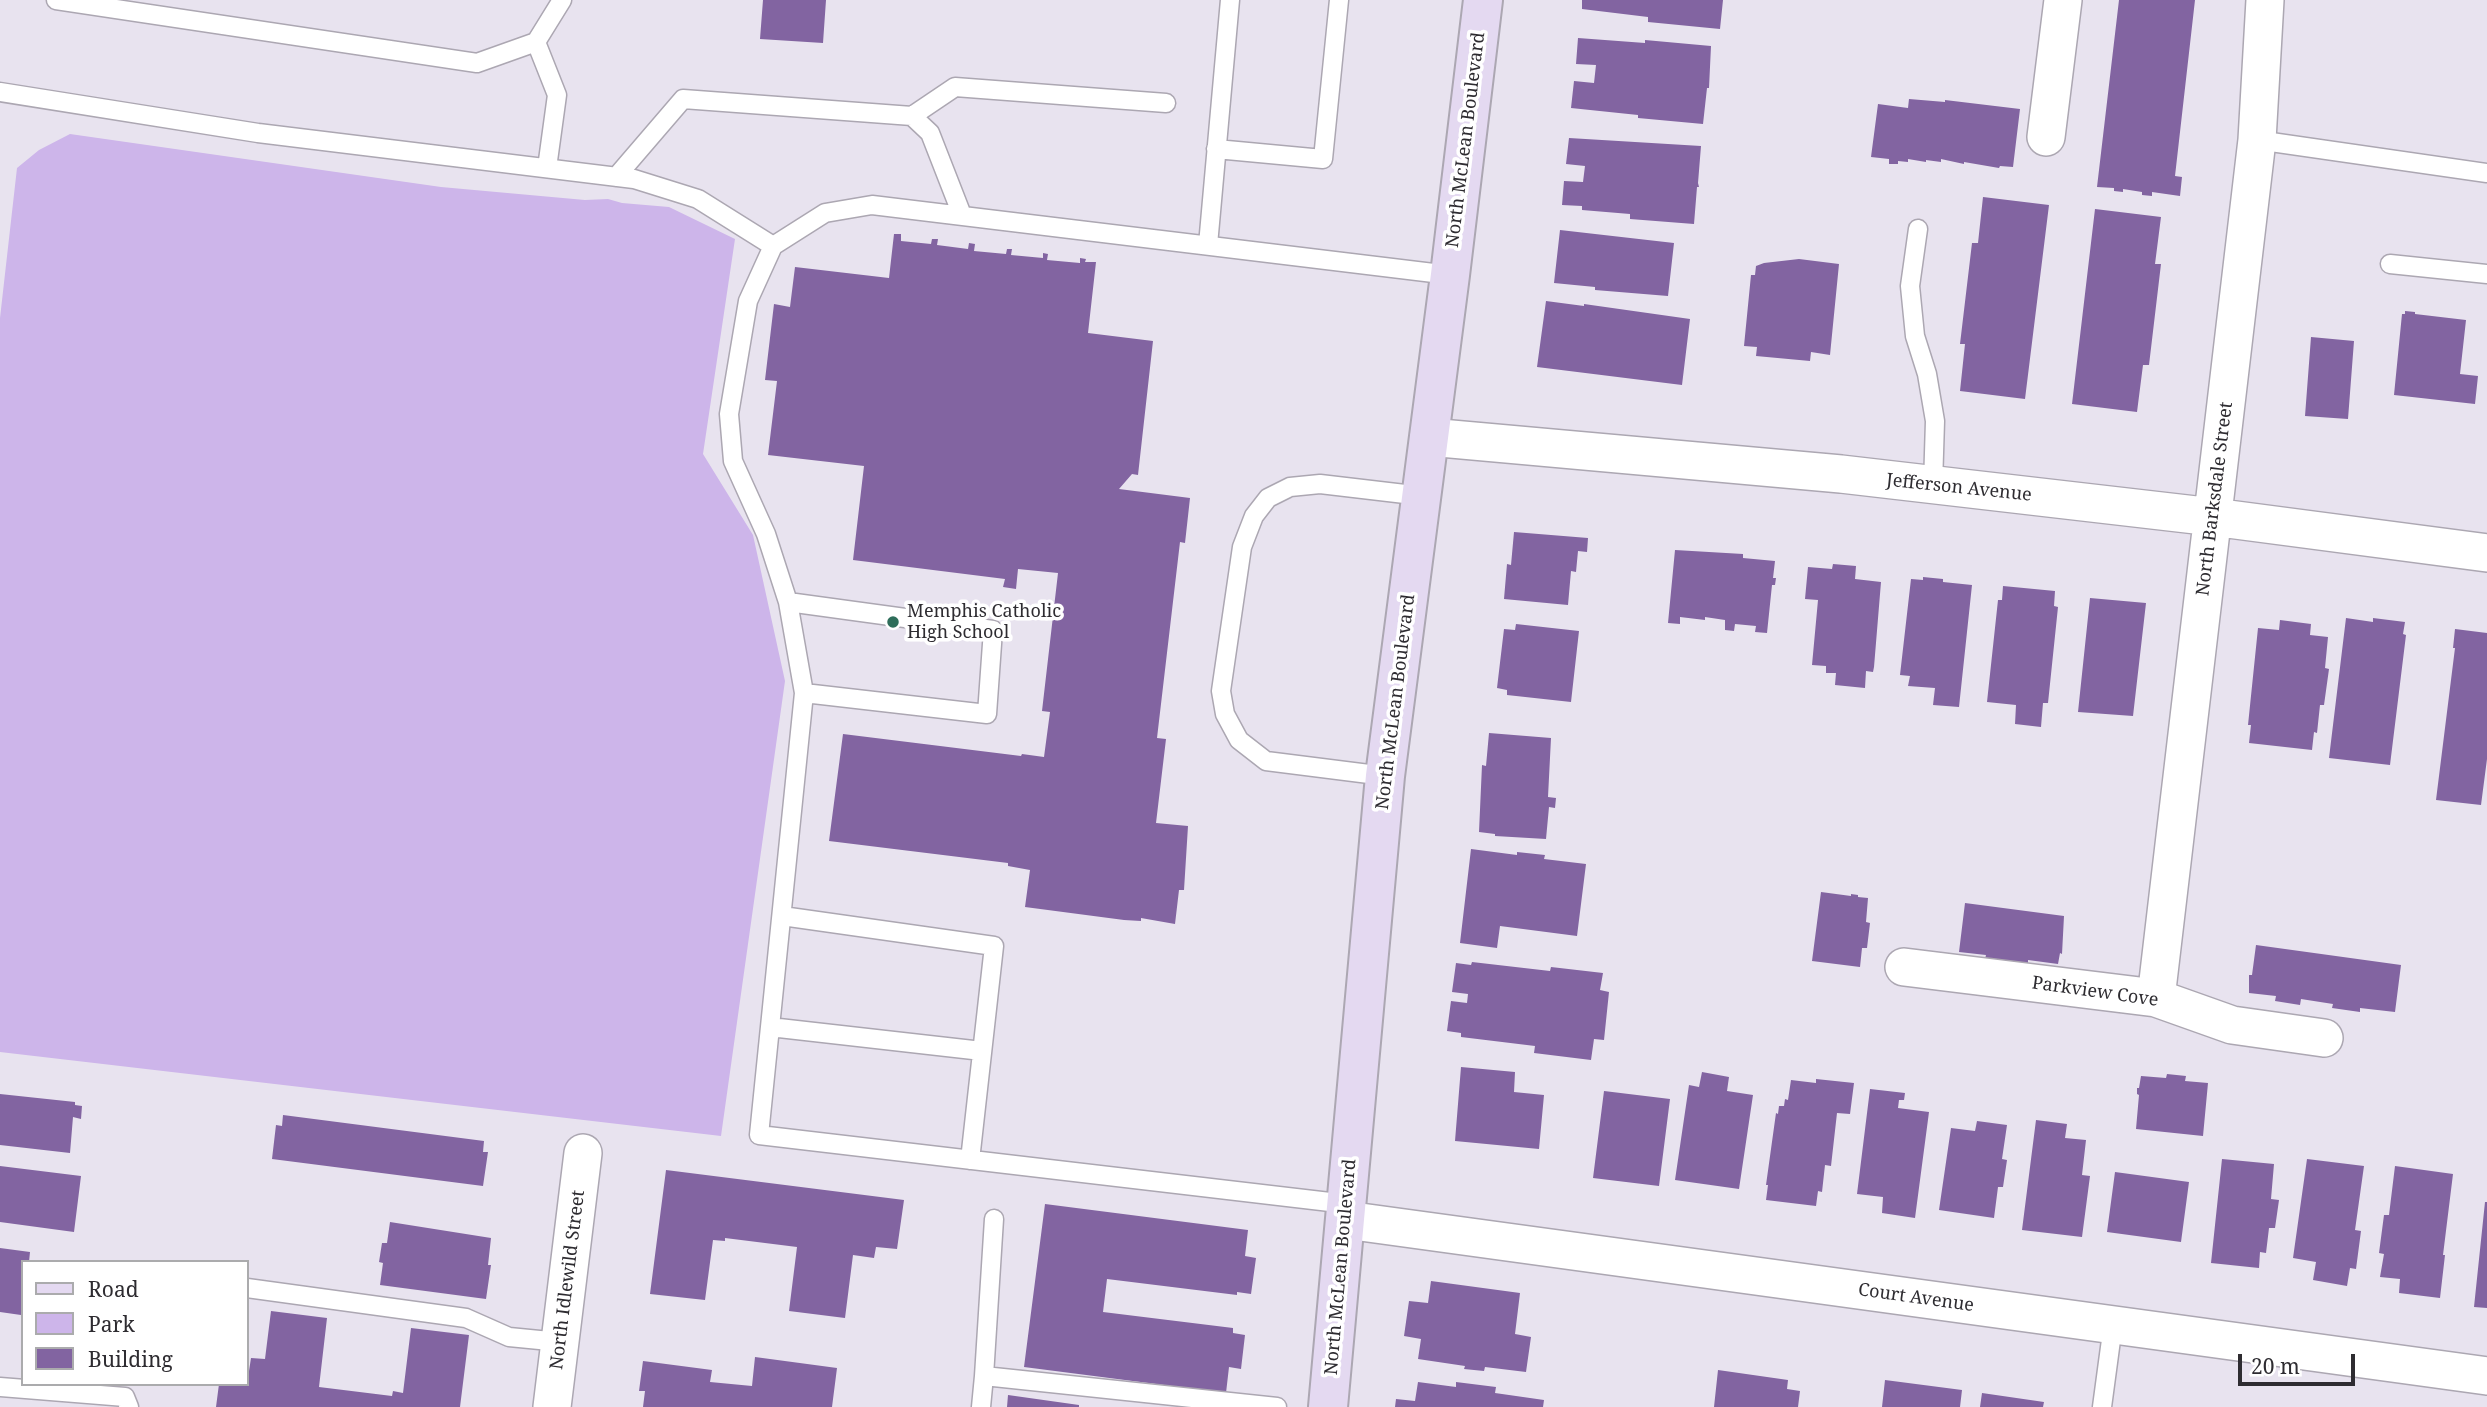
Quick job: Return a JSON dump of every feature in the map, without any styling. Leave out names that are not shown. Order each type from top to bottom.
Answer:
[{"type":"main road","name":"North McLean Boulevard","points":[[1328,1407],[1385,776],[1483,0]]},
{"type":"street","points":[[2046,137],[2063,0]]},
{"type":"street","name":"North Barksdale Street","points":[[2156,998],[2257,140],[2265,0]]},
{"type":"street","name":"Jefferson Avenue","points":[[1429,437],[1842,474],[2213,517],[2487,553]]},
{"type":"street","name":"Parkview Cove","points":[[1904,967],[2156,998],[2232,1025],[2324,1038]]},
{"type":"street","name":"North Idlewild Street","points":[[552,1407],[583,1153]]},
{"type":"street","name":"Court Avenue","points":[[1347,1212],[2113,1325],[2487,1376]]},
{"type":"lane","points":[[57,0],[94,3],[477,63],[536,43],[562,0]]},
{"type":"lane","points":[[1208,245],[1230,0]]},
{"type":"lane","points":[[1216,149],[1323,159],[1339,0]]},
{"type":"lane","points":[[536,43],[557,95],[547,168]]},
{"type":"lane","points":[[616,177],[683,99],[912,116],[955,87],[1166,103]]},
{"type":"lane","points":[[0,92],[258,133],[634,179],[698,199],[773,246]]},
{"type":"lane","points":[[912,116],[930,133],[962,215]]},
{"type":"lane","points":[[2257,140],[2487,173]]},
{"type":"lane","points":[[1347,1212],[970,1160],[759,1135],[804,693],[788,602],[766,534],[733,461],[729,414],[748,301],[773,246],[825,213],[872,205],[1450,275]]},
{"type":"lane","points":[[1918,229],[1910,286],[1915,336],[1927,374],[1935,421],[1933,485]]},
{"type":"lane","points":[[2390,264],[2487,274]]},
{"type":"lane","points":[[1385,776],[1266,761],[1239,740],[1225,714],[1221,691],[1242,547],[1254,516],[1268,498],[1290,487],[1320,484],[1422,496]]},
{"type":"lane","points":[[788,602],[993,630],[987,714],[804,693]]},
{"type":"lane","points":[[782,916],[994,946],[970,1160]]},
{"type":"lane","points":[[770,1027],[982,1051]]},
{"type":"lane","points":[[981,1407],[994,1219]]},
{"type":"lane","points":[[248,1289],[466,1318],[509,1337],[560,1342]]},
{"type":"lane","points":[[2102,1407],[2113,1325]]},
{"type":"lane","points":[[984,1376],[1277,1407]]},
{"type":"lane","points":[[0,1387],[125,1397],[130,1407]]},
{"type":"green space","points":[[70,134],[441,187],[585,200],[608,199],[622,203],[669,207],[735,239],[703,454],[753,535],[785,681],[721,1136],[0,1052],[0,318],[17,168],[39,150]]},
{"type":"building","points":[[763,0],[826,0],[823,43],[760,39]]},
{"type":"building","points":[[1582,0],[1723,0],[1720,29],[1648,22],[1648,17],[1582,9]]},
{"type":"building","points":[[2119,0],[2195,0],[2175,176],[2182,177],[2180,196],[2152,192],[2152,196],[2142,195],[2142,192],[2097,187]]},
{"type":"building","points":[[1578,38],[1711,46],[1709,88],[1703,124],[1571,108],[1574,81],[1594,83],[1596,65],[1576,64]]},
{"type":"building","points":[[1909,99],[1945,100],[2020,109],[2013,167],[1999,168],[1941,159],[1941,162],[1926,162],[1908,159],[1908,162],[1889,164],[1889,159],[1871,157],[1878,104],[1908,108]]},
{"type":"building","points":[[1569,138],[1701,146],[1694,224],[1630,219],[1630,214],[1582,210],[1582,206],[1562,205],[1564,181],[1583,182],[1585,166],[1566,164]]},
{"type":"building","points":[[1983,197],[2049,205],[2025,399],[1960,391],[1965,344],[1960,344],[1972,243],[1978,243]]},
{"type":"building","points":[[2095,209],[2161,217],[2155,264],[2161,264],[2149,365],[2143,365],[2137,412],[2072,404]]},
{"type":"building","points":[[1560,230],[1674,243],[1668,296],[1595,290],[1595,287],[1554,283]]},
{"type":"building","points":[[894,234],[901,234],[901,241],[931,244],[932,239],[938,239],[937,245],[968,249],[969,243],[975,244],[974,251],[1006,254],[1007,249],[1012,249],[1011,255],[1043,258],[1043,253],[1048,254],[1047,260],[1080,263],[1080,258],[1086,259],[1085,262],[1096,262],[1088,333],[1153,341],[1138,475],[1132,474],[1119,489],[1190,498],[1185,543],[1180,542],[1157,738],[1166,739],[1156,823],[1188,826],[1184,890],[1179,890],[1175,924],[1141,918],[1141,921],[1124,920],[1025,907],[1030,870],[1008,866],[1008,863],[829,841],[843,734],[1044,757],[1050,712],[1042,711],[1058,573],[1018,569],[1016,589],[1003,587],[1005,579],[853,560],[864,466],[768,455],[777,381],[765,380],[774,304],[790,307],[795,267],[889,278]]},
{"type":"building","points":[[1799,259],[1839,264],[1830,355],[1811,352],[1810,361],[1756,356],[1757,347],[1744,346],[1751,275],[1755,275],[1756,266],[1764,263]]},
{"type":"building","points":[[1546,301],[1690,319],[1682,385],[1537,367]]},
{"type":"building","points":[[2405,311],[2466,320],[2460,374],[2478,376],[2475,404],[2394,395],[2402,314],[2405,314]]},
{"type":"building","points":[[2311,337],[2354,341],[2348,419],[2305,416]]},
{"type":"building","points":[[1514,532],[1588,538],[1587,552],[1578,551],[1576,572],[1571,571],[1568,605],[1504,599],[1507,564],[1511,565]]},
{"type":"building","points":[[1675,550],[1743,554],[1743,558],[1775,561],[1773,578],[1776,578],[1775,585],[1772,585],[1767,633],[1755,632],[1756,626],[1735,624],[1734,631],[1725,630],[1725,620],[1705,617],[1705,620],[1680,617],[1680,624],[1668,623]]},
{"type":"building","points":[[1833,564],[1856,566],[1855,579],[1881,582],[1874,667],[1873,672],[1866,671],[1865,688],[1835,685],[1836,673],[1826,673],[1826,666],[1812,665],[1818,600],[1805,599],[1808,567],[1832,569]]},
{"type":"building","points":[[1923,577],[1972,585],[1959,707],[1933,705],[1935,688],[1908,686],[1910,676],[1900,675],[1911,579],[1923,580]]},
{"type":"building","points":[[2003,586],[2055,591],[2054,606],[2058,607],[2048,703],[2043,703],[2041,727],[2015,724],[2016,705],[1987,702],[1998,600],[2002,600]]},
{"type":"building","points":[[2090,598],[2146,603],[2133,716],[2078,712]]},
{"type":"building","points":[[2346,618],[2373,622],[2373,618],[2405,622],[2403,634],[2406,635],[2390,765],[2329,758]]},
{"type":"building","points":[[2280,620],[2311,624],[2310,635],[2328,637],[2325,668],[2329,669],[2324,705],[2320,705],[2312,750],[2249,743],[2251,725],[2248,725],[2258,628],[2279,630]]},
{"type":"building","points":[[1516,624],[1579,631],[1571,702],[1507,695],[1507,690],[1497,688],[1504,629],[1515,630]]},
{"type":"building","points":[[2455,629],[2487,633],[2487,759],[2481,805],[2436,800]]},
{"type":"building","points":[[1489,733],[1551,738],[1548,797],[1556,798],[1555,808],[1549,807],[1546,839],[1495,836],[1479,832],[1482,765],[1486,766]]},
{"type":"building","points":[[1471,849],[1517,855],[1517,852],[1545,855],[1544,859],[1586,864],[1577,936],[1500,926],[1497,948],[1460,943]]},
{"type":"building","points":[[1821,892],[1868,898],[1866,922],[1870,923],[1867,948],[1862,948],[1860,967],[1812,961]]},
{"type":"building","points":[[1965,903],[2064,916],[2062,954],[2060,953],[2058,964],[1985,959],[1986,955],[1959,952]]},
{"type":"building","points":[[2256,945],[2401,965],[2395,1012],[2360,1008],[2360,1012],[2332,1008],[2333,1004],[2301,999],[2300,1005],[2275,1001],[2276,996],[2249,993],[2249,975],[2252,975]]},
{"type":"building","points":[[1472,962],[1550,971],[1551,967],[1603,973],[1600,990],[1609,992],[1604,1040],[1594,1039],[1591,1060],[1534,1053],[1535,1046],[1461,1037],[1461,1033],[1447,1031],[1451,1001],[1467,1003],[1468,994],[1452,992],[1456,963],[1471,965]]},
{"type":"building","points":[[1461,1067],[1515,1072],[1514,1092],[1544,1095],[1539,1149],[1455,1141]]},
{"type":"building","points":[[1702,1072],[1729,1077],[1727,1091],[1753,1095],[1739,1189],[1675,1180],[1689,1085],[1699,1087]]},
{"type":"building","points":[[2167,1074],[2186,1076],[2185,1081],[2208,1083],[2203,1136],[2136,1129],[2139,1095],[2137,1088],[2141,1076],[2166,1078]]},
{"type":"building","points":[[1816,1079],[1854,1083],[1850,1114],[1837,1113],[1831,1166],[1825,1165],[1822,1192],[1818,1191],[1816,1206],[1766,1200],[1776,1113],[1778,1114],[1779,1106],[1784,1106],[1785,1099],[1788,1100],[1791,1080],[1816,1083]]},
{"type":"building","points":[[1870,1089],[1905,1093],[1904,1100],[1899,1100],[1898,1108],[1929,1112],[1915,1218],[1882,1213],[1883,1197],[1857,1194]]},
{"type":"building","points":[[1604,1091],[1670,1099],[1659,1186],[1593,1178]]},
{"type":"building","points":[[0,1094],[75,1102],[75,1105],[82,1106],[81,1119],[73,1117],[70,1153],[0,1145]]},
{"type":"building","points":[[283,1115],[484,1141],[483,1152],[488,1152],[483,1186],[272,1159],[276,1125],[282,1126]]},
{"type":"building","points":[[2036,1120],[2067,1124],[2065,1138],[2086,1140],[2082,1175],[2090,1176],[2082,1237],[2022,1230]]},
{"type":"building","points":[[1977,1121],[2007,1125],[2002,1159],[2007,1160],[2003,1187],[1998,1187],[1994,1218],[1939,1210],[1951,1128],[1975,1131]]},
{"type":"building","points":[[2222,1159],[2274,1164],[2271,1199],[2279,1200],[2275,1228],[2269,1228],[2266,1253],[2260,1252],[2259,1268],[2211,1263]]},
{"type":"building","points":[[2307,1159],[2364,1166],[2355,1230],[2361,1231],[2356,1269],[2350,1268],[2347,1286],[2313,1280],[2316,1262],[2293,1258]]},
{"type":"building","points":[[0,1166],[81,1176],[74,1232],[0,1222]]},
{"type":"building","points":[[2395,1166],[2453,1174],[2440,1298],[2399,1293],[2400,1279],[2380,1277],[2384,1254],[2379,1253],[2384,1215],[2389,1215]]},
{"type":"building","points":[[666,1170],[904,1200],[897,1249],[876,1247],[874,1258],[853,1255],[845,1318],[789,1311],[797,1247],[725,1238],[725,1241],[713,1240],[705,1300],[650,1294]]},
{"type":"building","points":[[2115,1172],[2189,1182],[2181,1242],[2107,1232]]},
{"type":"building","points":[[2487,1202],[2487,1308],[2474,1307]]},
{"type":"building","points":[[1045,1204],[1248,1230],[1245,1256],[1256,1258],[1251,1294],[1237,1292],[1237,1295],[1107,1279],[1103,1312],[1233,1328],[1233,1333],[1245,1335],[1241,1369],[1229,1367],[1226,1393],[1024,1367]]},
{"type":"building","points":[[390,1222],[491,1238],[488,1265],[491,1265],[486,1299],[380,1285],[382,1243],[387,1243]]},
{"type":"building","points":[[0,1248],[30,1252],[29,1260],[21,1260],[21,1315],[0,1312]]},
{"type":"building","points":[[1431,1281],[1520,1293],[1515,1334],[1531,1337],[1526,1372],[1485,1367],[1484,1371],[1464,1369],[1465,1366],[1418,1359],[1421,1339],[1404,1336],[1409,1301],[1428,1303]]},
{"type":"building","points":[[271,1311],[327,1318],[319,1387],[392,1396],[393,1391],[403,1393],[411,1328],[469,1335],[460,1407],[216,1407],[219,1386],[248,1386],[251,1358],[265,1359]]},
{"type":"building","points":[[755,1357],[837,1368],[832,1407],[643,1407],[645,1391],[639,1391],[643,1361],[712,1370],[710,1382],[752,1386]]},
{"type":"building","points":[[1718,1370],[1788,1380],[1787,1389],[1800,1391],[1798,1407],[1714,1407]]},
{"type":"building","points":[[1885,1380],[1962,1390],[1960,1407],[1882,1407]]},
{"type":"building","points":[[1418,1382],[1456,1387],[1456,1382],[1496,1387],[1495,1393],[1544,1400],[1543,1407],[1395,1407],[1396,1399],[1415,1401]]},
{"type":"building","points":[[1982,1393],[2044,1402],[2043,1407],[1980,1407]]},
{"type":"building","points":[[1008,1395],[1079,1405],[1079,1407],[1007,1407]]},
{"type":"place","name":"Memphis Catholic High School","points":[[893,622]]}]
